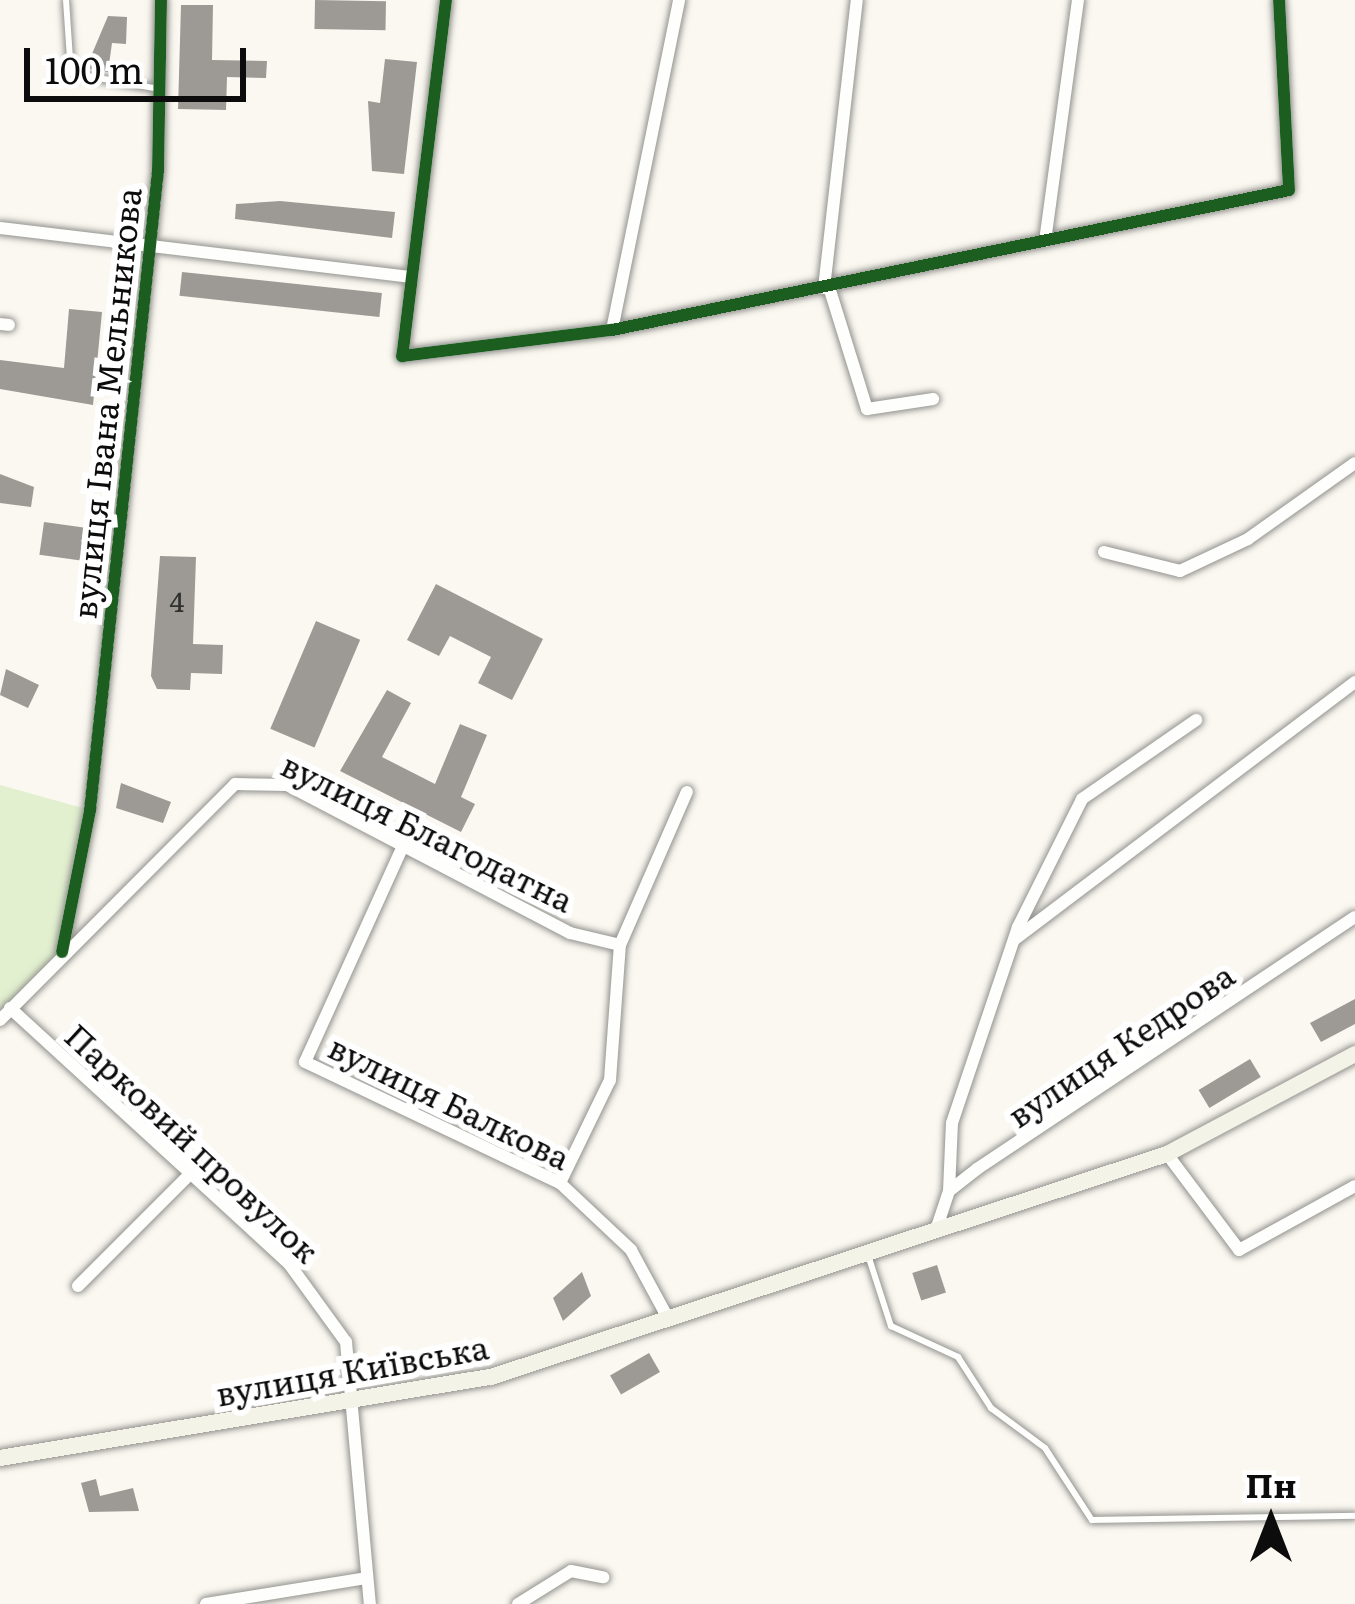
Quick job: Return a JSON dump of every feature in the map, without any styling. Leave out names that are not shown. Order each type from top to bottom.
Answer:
[{"type":"main road","points":[[868,1255],[1167,1154],[1355,1054]]},
{"type":"main road","name":"вулиця Київська","points":[[0,1458],[491,1377],[868,1255]]},
{"type":"street","name":"вулиця Івана Мельникова","points":[[62,952],[90,810],[148,246],[161,0]]},
{"type":"street","points":[[446,0],[402,356],[612,330],[1289,190],[1279,0]]},
{"type":"street","points":[[612,330],[679,0]]},
{"type":"street","points":[[857,0],[826,288],[867,409],[933,399]]},
{"type":"street","points":[[1045,242],[1078,0]]},
{"type":"street","points":[[0,228],[412,277]]},
{"type":"street","points":[[1104,552],[1180,571],[1248,539],[1355,464]]},
{"type":"street","points":[[1014,939],[1355,682]]},
{"type":"street","points":[[936,1230],[949,1191],[952,1123],[1014,939],[1082,799],[1196,720]]},
{"type":"street","name":"вулиця Благодатна","points":[[0,1020],[62,952],[235,784],[258,776],[570,933],[620,945]]},
{"type":"street","points":[[560,1183],[610,1080],[620,945],[687,793]]},
{"type":"street","name":"вулиця Балкова","points":[[403,846],[305,1061],[560,1183],[631,1250],[669,1320]]},
{"type":"street","name":"вулиця Кедрова","points":[[949,1191],[1355,917]]},
{"type":"street","name":"Парковий провулок","points":[[10,1008],[321,1303],[346,1342],[370,1604]]},
{"type":"street","points":[[1167,1154],[1239,1250],[1355,1186]]},
{"type":"street","points":[[78,1286],[189,1175]]},
{"type":"street","points":[[518,1604],[572,1571],[603,1576]]},
{"type":"street","points":[[206,1604],[367,1578]]},
{"type":"lane","points":[[66,0],[70,73],[159,89]]},
{"type":"lane","points":[[868,1255],[891,1326],[958,1358],[991,1408],[1045,1448],[1092,1520],[1355,1516]]},
{"type":"green space","points":[[0,785],[90,810],[62,952],[0,1020]]},
{"type":"building","points":[[315,0],[386,1],[385,30],[314,29]]},
{"type":"building","points":[[181,5],[213,5],[212,60],[267,61],[266,78],[227,77],[226,110],[178,109]]},
{"type":"building","points":[[108,16],[127,17],[126,44],[112,43],[108,72],[86,68]]},
{"type":"building","points":[[385,59],[417,62],[404,174],[372,171],[368,101],[380,103]]},
{"type":"building","points":[[280,201],[395,212],[392,238],[235,219],[236,204]]},
{"type":"building","points":[[182,272],[382,293],[379,317],[179,296]]},
{"type":"building","points":[[69,309],[102,312],[93,405],[0,389],[0,360],[64,368]]},
{"type":"building","points":[[0,474],[34,487],[31,507],[0,503]]},
{"type":"building","points":[[44,522],[93,529],[88,561],[39,555]]},
{"type":"building","points":[[160,556],[196,557],[193,644],[223,645],[222,674],[191,673],[190,690],[157,689],[151,676]]},
{"type":"building","points":[[436,584],[543,639],[512,700],[478,683],[491,657],[450,636],[439,656],[407,640]]},
{"type":"building","points":[[316,621],[360,640],[314,747],[270,729]]},
{"type":"building","points":[[6,669],[39,685],[28,708],[0,695]]},
{"type":"building","points":[[387,690],[411,703],[382,757],[435,784],[460,724],[487,735],[461,797],[475,804],[461,832],[340,771]]},
{"type":"building","points":[[121,783],[171,802],[163,823],[116,808]]},
{"type":"building","points":[[1355,999],[1355,1024],[1321,1042],[1310,1023]]},
{"type":"building","points":[[1250,1059],[1261,1077],[1209,1108],[1199,1090]]},
{"type":"building","points":[[937,1265],[946,1293],[921,1301],[912,1273]]},
{"type":"building","points":[[582,1272],[591,1296],[563,1321],[553,1298]]},
{"type":"building","points":[[649,1353],[660,1372],[621,1395],[610,1376]]},
{"type":"building","points":[[96,1479],[100,1496],[133,1488],[139,1511],[89,1512],[81,1483]]},
{"type":"cycle path","points":[[62,952],[90,810],[158,171],[161,0]]},
{"type":"cycle path","points":[[446,0],[402,356],[612,330],[1289,190],[1279,0]]}]
